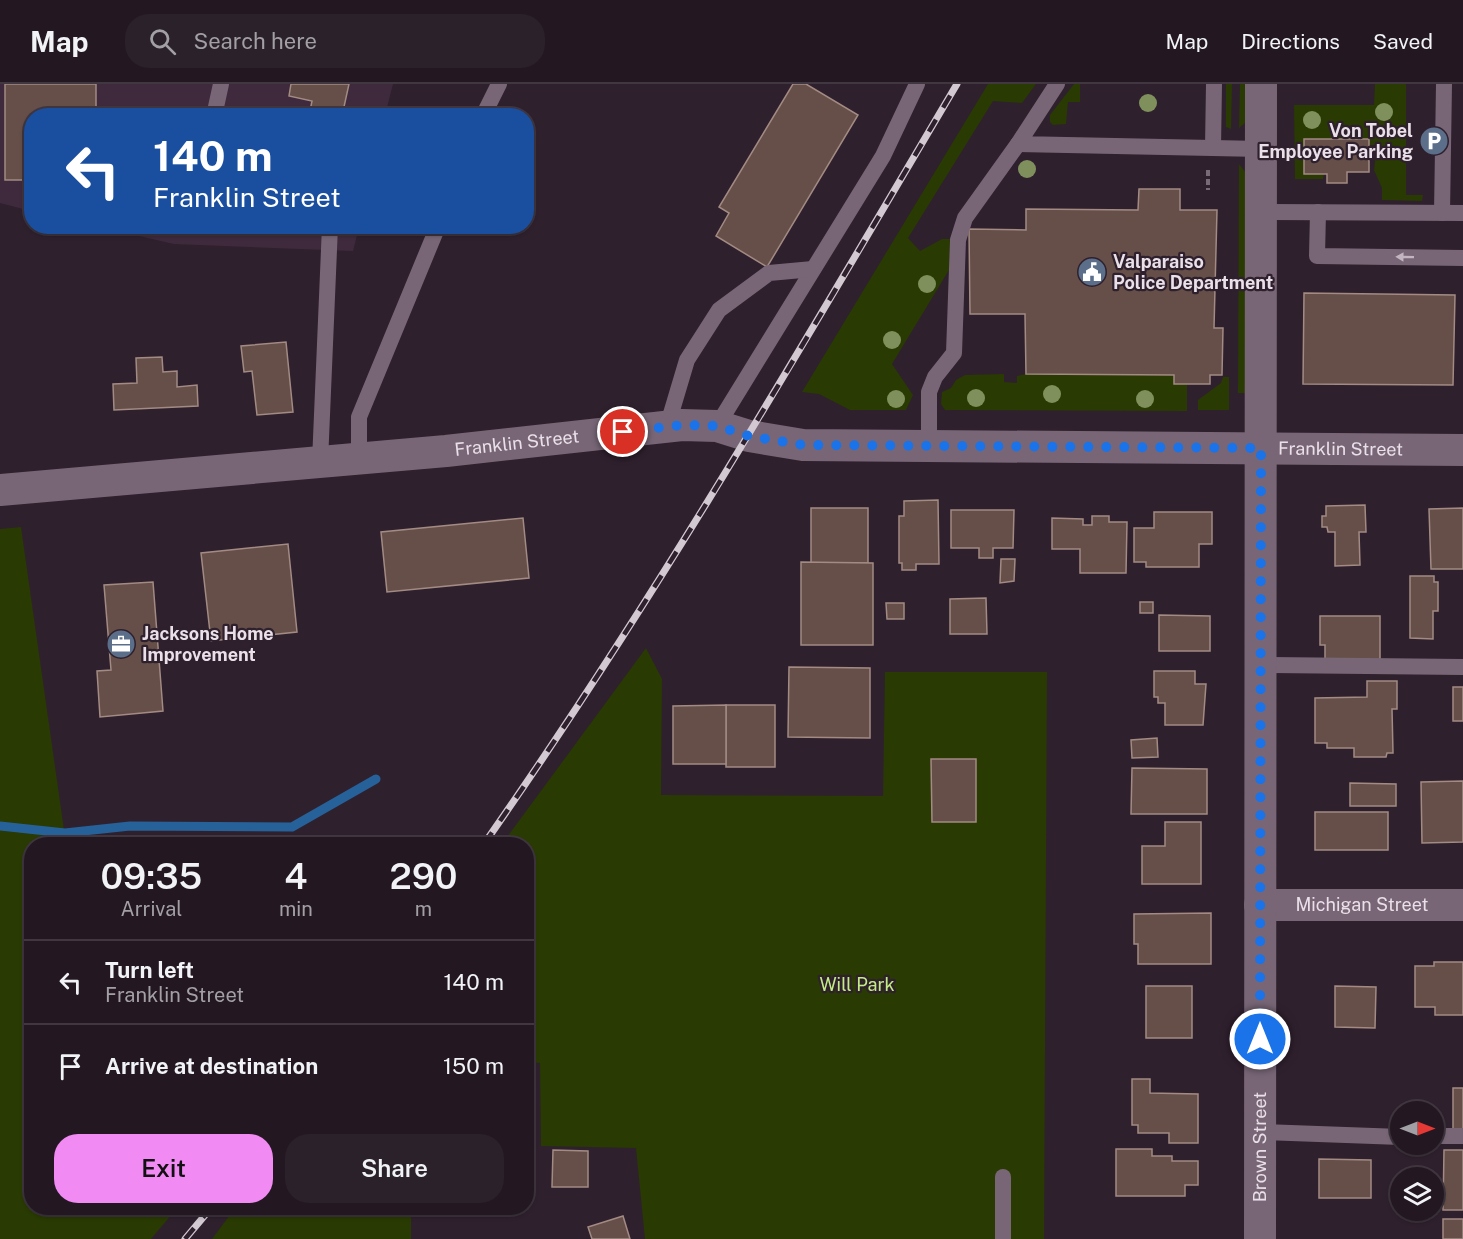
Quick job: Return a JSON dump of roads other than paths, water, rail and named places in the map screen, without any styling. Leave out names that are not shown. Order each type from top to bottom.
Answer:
[{"type":"street","name":"Brown Street","points":[[1260,1239],[1261,84]]},
{"type":"street","name":"Franklin Street","points":[[0,490],[359,459],[667,427],[717,426],[749,436],[803,445],[1463,450]]},
{"type":"street","name":"Michigan Street","points":[[1260,905],[1463,905]]},
{"type":"lane","points":[[216,108],[221,84]]},
{"type":"lane","points":[[487,108],[499,84]]},
{"type":"lane","points":[[717,426],[883,156],[916,84]]},
{"type":"lane","points":[[929,446],[929,392],[935,377],[954,353],[958,240],[965,218],[1018,144],[1057,84]]},
{"type":"lane","points":[[1211,155],[1214,84]]},
{"type":"lane","points":[[1442,213],[1444,84]]},
{"type":"lane","points":[[1018,144],[1211,155],[1261,148]]},
{"type":"lane","points":[[1261,212],[1463,213]]},
{"type":"lane","points":[[1318,212],[1317,255],[1463,258]]},
{"type":"lane","points":[[320,462],[330,234]]},
{"type":"lane","points":[[359,459],[359,417],[435,234]]},
{"type":"lane","points":[[667,427],[687,360],[719,310],[769,273],[813,269]]},
{"type":"lane","points":[[1260,665],[1463,667]]},
{"type":"lane","points":[[1260,1132],[1390,1137]]},
{"type":"lane","points":[[1444,1137],[1463,1136]]},
{"type":"lane","points":[[1003,1177],[1003,1239]]},
{"type":"waterway","points":[[0,826],[65,833],[130,826],[292,827],[376,779]]},
{"type":"railway","points":[[489,837],[669,564],[786,373],[957,84]]},
{"type":"railway","points":[[185,1239],[205,1215]]},
{"type":"place","name":"Von Tobel Employee Parking","points":[[1434,141]]},
{"type":"place","name":"Valparaiso Police Department","points":[[1092,272]]},
{"type":"place","name":"Jacksons Home Improvement","points":[[121,644]]},
{"type":"park label","name":"Will Park","points":[[857,985]]}]
